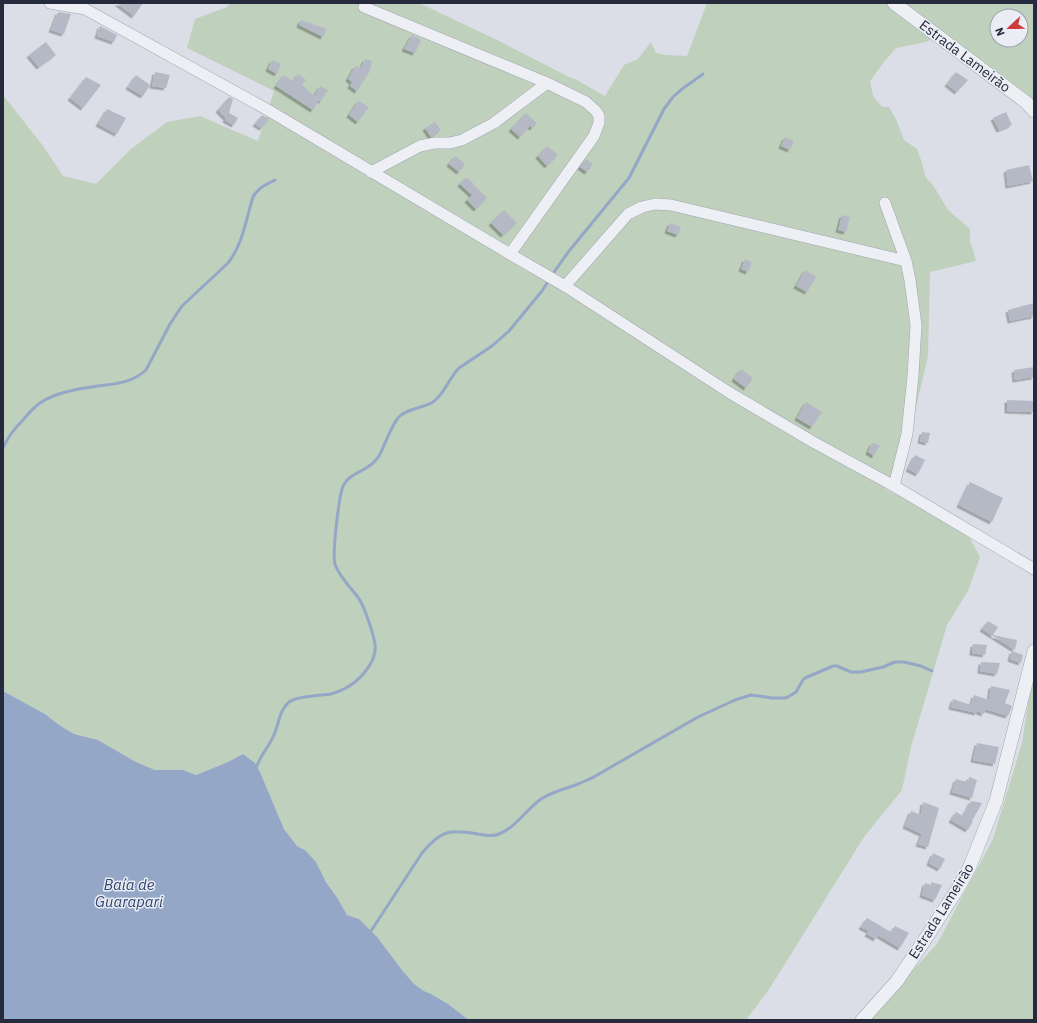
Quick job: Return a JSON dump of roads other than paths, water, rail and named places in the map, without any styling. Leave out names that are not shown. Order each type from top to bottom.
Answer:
[{"type":"street","points":[[50,3],[86,6],[268,110],[370,172],[565,286],[730,393],[815,443],[894,486],[1034,569]]},
{"type":"street","name":"Estrada Lameirão","points":[[894,3],[1027,103],[1034,111]]},
{"type":"street","points":[[364,6],[547,83],[586,102],[596,111],[599,116],[599,123],[594,136],[510,254]]},
{"type":"street","points":[[370,172],[420,146],[434,143],[450,143],[462,140],[494,124],[547,83]]},
{"type":"street","points":[[885,203],[906,261],[916,325],[913,376],[907,434],[894,486]]},
{"type":"street","points":[[565,286],[628,214],[642,207],[655,204],[672,205],[906,261]]},
{"type":"street","name":"Estrada Lameirão","points":[[862,1020],[897,981],[960,885],[970,866],[996,801],[1034,651]]},
{"type":"water","name":"Baía de Guarapari","points":[[3,691],[45,714],[74,734],[98,740],[136,762],[155,770],[183,770],[196,775],[243,754],[255,763],[260,772],[284,829],[297,846],[305,850],[316,862],[326,882],[347,915],[359,919],[377,937],[414,984],[448,1004],[469,1020],[3,1020]]},
{"type":"waterway","points":[[552,275],[569,251],[629,178],[664,109],[673,97],[703,74]]},
{"type":"waterway","points":[[3,448],[16,427],[35,407],[46,399],[75,390],[123,382],[135,378],[146,370],[170,324],[182,306],[228,263],[233,256],[241,240],[253,197],[257,191],[275,180]]},
{"type":"waterway","points":[[256,769],[259,760],[273,737],[281,713],[289,702],[295,699],[338,692],[350,686],[360,678],[372,661],[375,651],[375,644],[365,612],[360,600],[342,577],[335,564],[334,558],[336,525],[343,486],[346,481],[368,467],[377,459],[393,425],[398,418],[409,411],[429,404],[437,399],[459,368],[492,346],[509,331],[542,291],[549,280]]},
{"type":"waterway","points":[[368,933],[371,931],[422,853],[435,840],[447,833],[468,832],[488,836],[499,834],[511,827],[536,803],[546,796],[592,778],[698,717],[735,700],[751,695],[772,698],[788,697],[796,692],[805,678],[833,666],[837,666],[851,672],[861,672],[883,667],[895,662],[904,662],[921,666],[932,671]]}]
